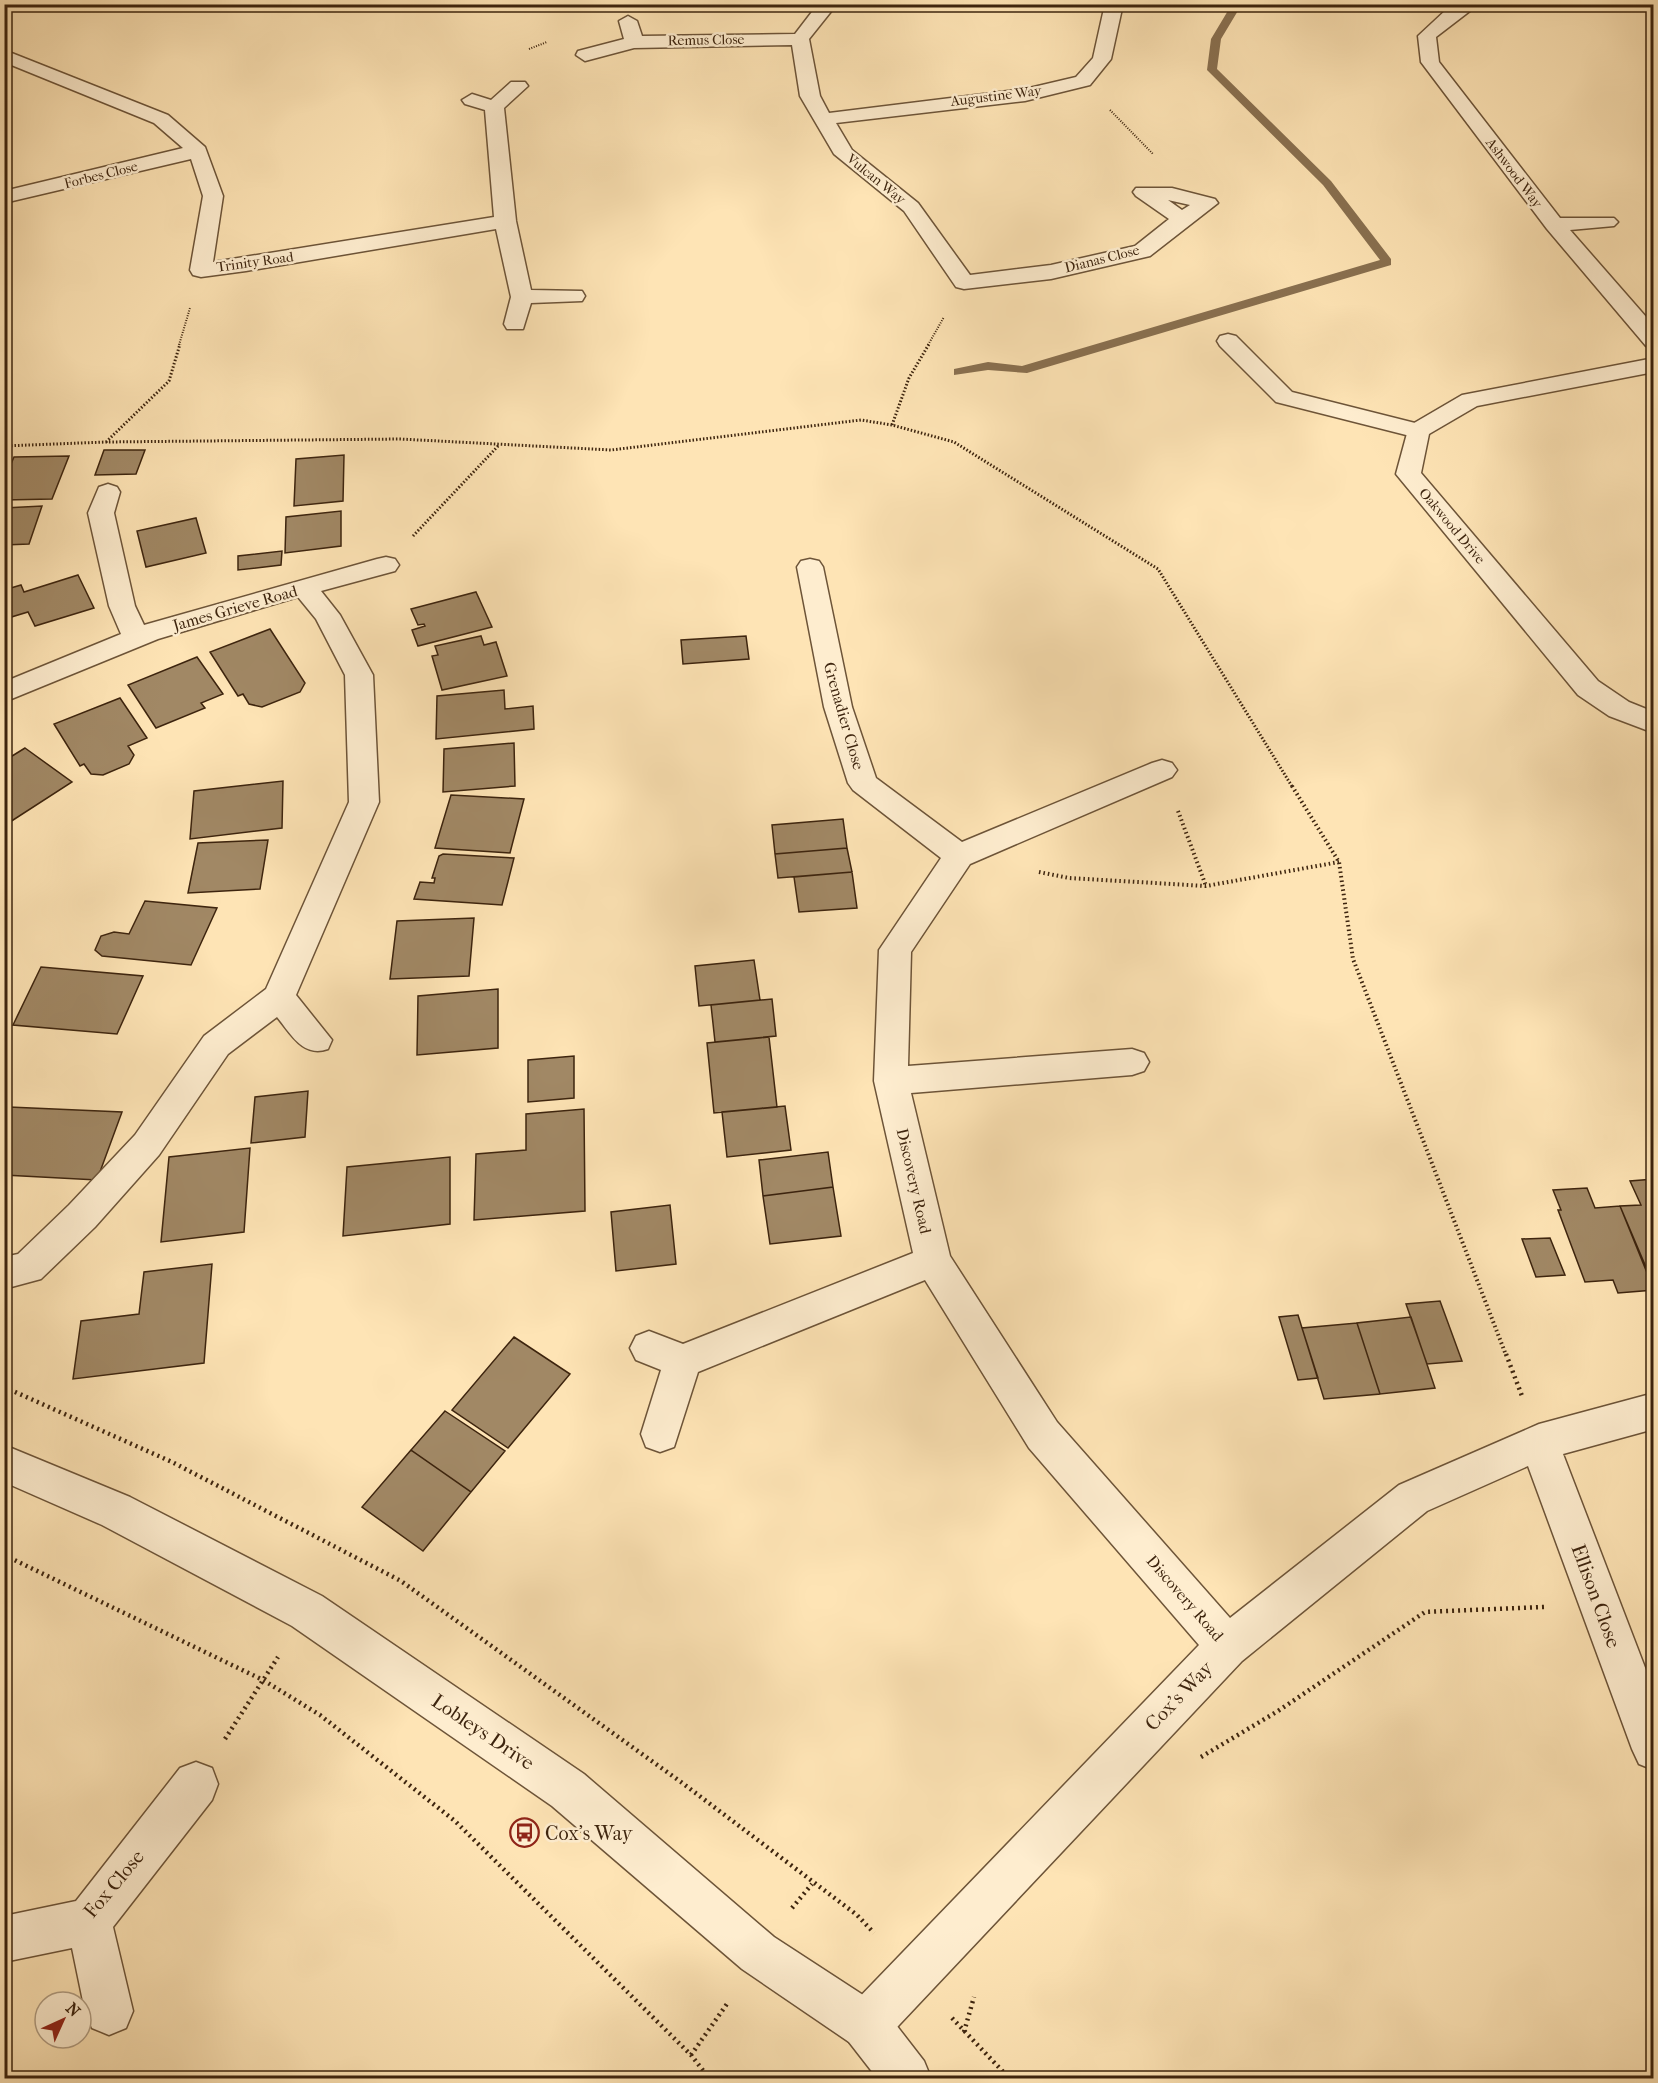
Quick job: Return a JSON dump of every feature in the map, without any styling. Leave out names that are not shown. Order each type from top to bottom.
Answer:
[{"type":"street","points":[[800,39],[828,4]]},
{"type":"street","points":[[1083,81],[1102,59],[1114,4]]},
{"type":"street","name":"Ashwood Way","points":[[1470,4],[1453,13],[1427,36],[1430,62],[1554,225],[1653,341]]},
{"type":"street","points":[[628,21],[634,42]]},
{"type":"street","name":"Remus Close","points":[[585,56],[634,42],[800,39]]},
{"type":"street","name":"Vulcan Way","points":[[800,39],[810,96],[844,154],[911,207],[964,282]]},
{"type":"street","points":[[4,55],[161,119],[198,151]]},
{"type":"street","name":"Augustine Way","points":[[824,119],[953,101],[1025,95],[1083,81]]},
{"type":"street","points":[[494,107],[518,86]]},
{"type":"street","points":[[472,100],[494,107]]},
{"type":"street","points":[[494,107],[505,221],[522,297],[515,324]]},
{"type":"street","name":"Forbes Close","points":[[4,197],[198,151]]},
{"type":"street","name":"Trinity Road","points":[[198,151],[213,196],[201,270],[246,265],[505,221]]},
{"type":"street","points":[[1172,194],[1143,192],[1182,219]]},
{"type":"street","name":"Dianas Close","points":[[964,282],[1050,272],[1142,251],[1182,219],[1208,203],[1172,194]]},
{"type":"street","points":[[1554,225],[1607,222]]},
{"type":"street","points":[[522,297],[574,296]]},
{"type":"street","points":[[1228,342],[1284,397],[1418,431],[1470,400],[1653,364]]},
{"type":"street","name":"Oakwood Drive","points":[[1418,431],[1408,474],[1588,688],[1619,709],[1653,723]]},
{"type":"street","points":[[108,492],[101,513],[122,606],[136,638]]},
{"type":"street","points":[[304,587],[386,565]]},
{"type":"street","name":"Grenadier Close","points":[[810,567],[838,707],[863,783],[959,856]]},
{"type":"street","name":"James Grieve Road","points":[[4,693],[136,638],[304,587],[327,615],[359,675],[364,801],[279,997]]},
{"type":"street","points":[[959,856],[1162,770]]},
{"type":"street","name":"Discovery Road","points":[[959,856],[895,950],[891,1081],[933,1261],[1043,1435],[1227,1646]]},
{"type":"street","points":[[4,1273],[28,1268],[82,1216],[147,1145],[216,1045],[279,997],[316,1040]]},
{"type":"street","points":[[891,1081],[1132,1062]]},
{"type":"street","points":[[660,1434],[666,1355],[933,1261]]},
{"type":"street","name":"Cox's Way","points":[[866,2025],[1227,1646],[1413,1498],[1539,1442],[1653,1411]]},
{"type":"street","name":"Ellison Close","points":[[1539,1442],[1653,1749]]},
{"type":"street","name":"Lobleys Drive","points":[[4,1463],[116,1511],[307,1611],[568,1790],[758,1953],[866,2025],[907,2079]]},
{"type":"street","name":"Fox Close","points":[[4,1940],[89,1921],[196,1784]]},
{"type":"street","points":[[89,1921],[109,2011]]},
{"type":"path","points":[[1083,81],[1168,170],[1172,194]]},
{"type":"path","points":[[106,442],[169,381],[201,270]]},
{"type":"path","points":[[892,424],[909,378],[964,282]]},
{"type":"path","points":[[4,446],[106,442],[400,439],[611,450],[861,420],[892,424],[954,442],[1158,569],[1339,862],[1353,959],[1539,1442]]},
{"type":"path","points":[[386,565],[499,445]]},
{"type":"path","points":[[1162,770],[1206,886]]},
{"type":"path","points":[[959,856],[1069,878],[1206,886],[1339,862]]},
{"type":"path","points":[[4,1555],[262,1680],[320,1715],[455,1821],[690,2055],[709,2079]]},
{"type":"path","points":[[1192,1763],[1278,1711],[1425,1612],[1506,1606],[1599,1607]]},
{"type":"path","points":[[196,1784],[307,1611]]},
{"type":"path","points":[[964,2032],[976,1992]]},
{"type":"building","points":[[104,450],[145,450],[136,474],[95,475]]},
{"type":"building","points":[[344,455],[343,501],[294,506],[296,459]]},
{"type":"building","points":[[69,456],[52,499],[4,500],[4,480],[14,457]]},
{"type":"building","points":[[42,506],[29,544],[4,545],[4,508]]},
{"type":"building","points":[[341,511],[341,546],[285,553],[286,517]]},
{"type":"building","points":[[196,518],[206,553],[146,567],[137,531]]},
{"type":"building","points":[[282,551],[281,565],[238,570],[238,556]]},
{"type":"building","points":[[78,575],[94,608],[35,626],[28,612],[8,618],[4,609],[4,590],[21,585],[24,592]]},
{"type":"building","points":[[476,592],[492,627],[418,646],[412,630],[425,626],[424,624],[418,625],[411,609]]},
{"type":"building","points":[[270,629],[305,683],[300,692],[262,707],[249,704],[243,694],[238,696],[210,652]]},
{"type":"building","points":[[481,636],[484,645],[496,642],[507,676],[442,690],[432,656],[438,655],[435,646]]},
{"type":"building","points":[[746,636],[749,659],[683,664],[681,640]]},
{"type":"building","points":[[197,657],[223,694],[201,703],[205,708],[156,728],[128,685]]},
{"type":"building","points":[[504,690],[505,709],[533,706],[534,729],[436,739],[437,696]]},
{"type":"building","points":[[120,698],[147,738],[128,746],[134,755],[129,764],[103,775],[91,774],[84,764],[80,766],[54,724]]},
{"type":"building","points":[[514,743],[515,786],[443,792],[444,749]]},
{"type":"building","points":[[25,748],[72,782],[10,822],[4,818],[4,761]]},
{"type":"building","points":[[283,781],[282,828],[190,839],[194,791]]},
{"type":"building","points":[[451,795],[524,799],[510,853],[435,848]]},
{"type":"building","points":[[843,819],[847,848],[775,854],[772,825]]},
{"type":"building","points":[[268,840],[260,889],[188,893],[198,843]]},
{"type":"building","points":[[847,848],[852,872],[778,878],[775,854]]},
{"type":"building","points":[[443,854],[514,858],[502,905],[414,899],[420,882],[434,883],[435,878],[432,878],[439,856]]},
{"type":"building","points":[[852,872],[857,908],[799,912],[794,877]]},
{"type":"building","points":[[145,901],[217,908],[191,965],[102,956],[95,950],[101,936],[114,932],[129,934]]},
{"type":"building","points":[[474,918],[469,976],[390,979],[397,921]]},
{"type":"building","points":[[754,960],[760,1000],[699,1006],[695,966]]},
{"type":"building","points":[[41,967],[143,976],[117,1034],[13,1025]]},
{"type":"building","points":[[498,989],[498,1048],[417,1055],[418,996]]},
{"type":"building","points":[[772,999],[776,1036],[715,1042],[711,1005]]},
{"type":"building","points":[[769,1037],[777,1107],[714,1113],[707,1043]]},
{"type":"building","points":[[574,1056],[574,1098],[528,1102],[528,1060]]},
{"type":"building","points":[[308,1091],[305,1137],[251,1143],[255,1097]]},
{"type":"building","points":[[785,1106],[791,1150],[727,1157],[722,1112]]},
{"type":"building","points":[[9,1107],[122,1112],[97,1180],[4,1175],[4,1117]]},
{"type":"building","points":[[584,1109],[585,1211],[474,1220],[476,1154],[526,1150],[526,1114]]},
{"type":"building","points":[[250,1148],[244,1232],[161,1242],[169,1157]]},
{"type":"building","points":[[828,1152],[833,1187],[763,1196],[759,1160]]},
{"type":"building","points":[[450,1157],[450,1224],[343,1236],[347,1167]]},
{"type":"building","points":[[1654,1179],[1654,1286],[1620,1206],[1641,1205],[1630,1181]]},
{"type":"building","points":[[833,1187],[841,1236],[770,1244],[763,1196]]},
{"type":"building","points":[[1587,1188],[1595,1208],[1620,1206],[1654,1290],[1618,1293],[1613,1280],[1585,1282],[1558,1210],[1561,1210],[1553,1190]]},
{"type":"building","points":[[670,1205],[676,1264],[616,1271],[611,1212]]},
{"type":"building","points":[[1550,1238],[1565,1275],[1536,1277],[1522,1239]]},
{"type":"building","points":[[212,1264],[204,1363],[73,1379],[81,1321],[139,1314],[144,1272]]},
{"type":"building","points":[[1440,1301],[1462,1361],[1427,1364],[1406,1304]]},
{"type":"building","points":[[1298,1315],[1318,1378],[1298,1380],[1279,1317]]},
{"type":"building","points":[[1411,1317],[1435,1388],[1380,1394],[1357,1323]]},
{"type":"building","points":[[1357,1323],[1380,1394],[1324,1399],[1302,1328]]},
{"type":"building","points":[[514,1337],[570,1374],[508,1448],[452,1410]]},
{"type":"building","points":[[445,1411],[505,1451],[471,1492],[411,1450]]},
{"type":"building","points":[[411,1450],[471,1492],[423,1551],[362,1507]]},
{"type":"waterway","points":[[958,372],[988,366],[1023,370],[1387,262],[1327,183],[1212,70],[1216,39],[1237,4]]},
{"type":"place","name":"Cox's Way","points":[[524,1833]]}]
